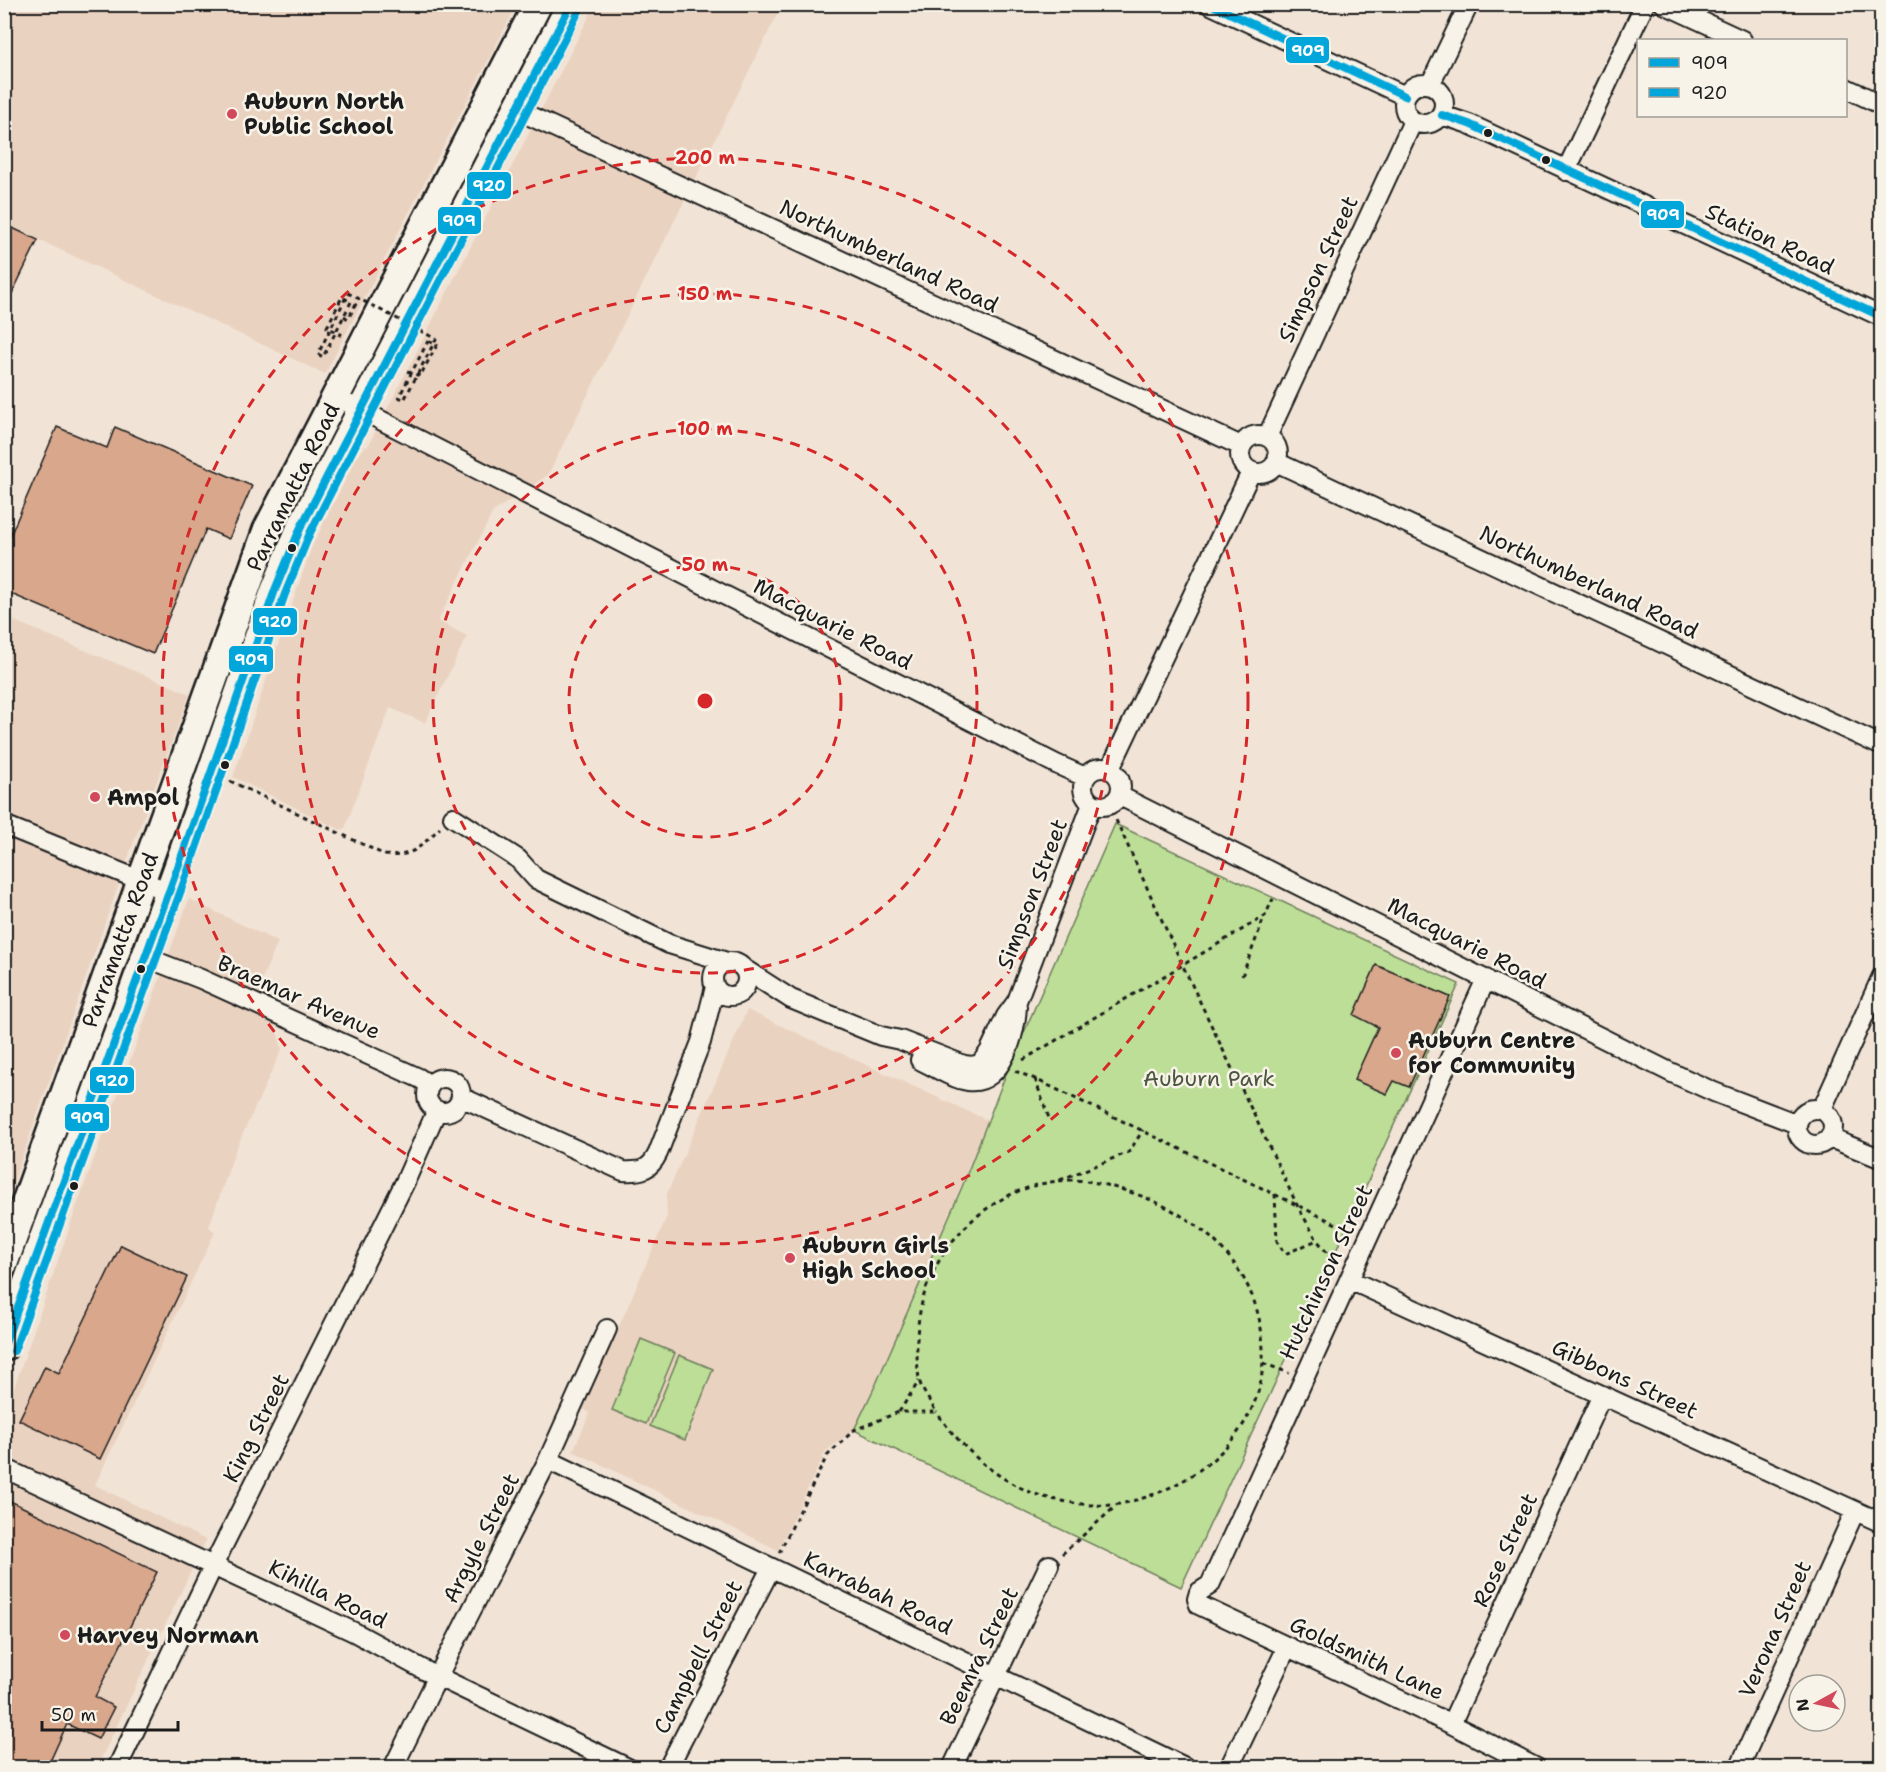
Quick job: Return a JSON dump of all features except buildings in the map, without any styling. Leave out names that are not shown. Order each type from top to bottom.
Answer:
[{"type":"highway","name":"Parramatta Road","points":[[4,1263],[267,530],[538,4]]},
{"type":"highway","name":"Parramatta Road","points":[[4,1347],[169,892],[285,563],[360,411],[571,4]]},
{"type":"street","points":[[1209,4],[1405,96]]},
{"type":"street","points":[[1430,85],[1468,4]]},
{"type":"street","points":[[1566,171],[1645,4]]},
{"type":"street","points":[[1664,4],[1740,39]]},
{"type":"street","points":[[1416,85],[1430,85],[1436,88],[1443,99],[1442,115],[1433,123],[1413,122],[1404,107],[1405,96],[1416,85]]},
{"type":"street","points":[[1847,89],[1881,105]]},
{"type":"street","name":"Northumberland Road","points":[[517,110],[1241,446]]},
{"type":"street","name":"Station Road","points":[[1442,115],[1469,124],[1881,317]]},
{"type":"street","name":"Simpson Street","points":[[1267,437],[1413,122]]},
{"type":"street","name":"Macquarie Road","points":[[336,397],[1085,777]]},
{"type":"street","points":[[1255,435],[1267,437],[1275,445],[1276,462],[1273,467],[1263,473],[1251,472],[1246,469],[1240,459],[1241,446],[1244,441],[1255,435]]},
{"type":"street","name":"Northumberland Road","points":[[1276,462],[1881,746]]},
{"type":"street","points":[[1110,769],[1251,472]]},
{"type":"street","points":[[1094,769],[1110,769],[1120,778],[1122,785],[1120,796],[1110,805],[1092,804],[1084,795],[1085,777],[1094,769]]},
{"type":"street","name":"Macquarie Road","points":[[1120,796],[1670,1072],[1714,1092],[1797,1124]]},
{"type":"street","name":"Simpson Street","points":[[881,1036],[900,1040],[964,1065],[980,1064],[1017,1000],[1092,804]]},
{"type":"street","points":[[453,817],[518,859],[536,879],[669,944],[727,962],[738,963],[790,999],[881,1036],[894,1048],[961,1079],[970,1082],[978,1081],[1004,1067]]},
{"type":"street","points":[[4,825],[169,892]]},
{"type":"street","points":[[669,944],[714,982],[722,994],[790,999]]},
{"type":"street","name":"Braemar Avenue","points":[[145,957],[201,979],[430,1085]]},
{"type":"street","points":[[461,1098],[623,1171],[639,1171],[653,1163],[701,1042],[717,967],[727,962]]},
{"type":"street","points":[[701,1042],[748,981],[746,970]]},
{"type":"street","points":[[1822,1109],[1881,976]]},
{"type":"street","name":"Hutchinson Street","points":[[1210,1585],[1486,979]]},
{"type":"street","name":"Simpson Street","points":[[1004,1067],[1016,1023],[1017,1000]]},
{"type":"street","points":[[443,1078],[452,1081],[459,1088],[461,1098],[456,1107],[447,1112],[436,1110],[427,1099],[430,1085],[443,1078]]},
{"type":"street","points":[[1822,1109],[1827,1112],[1833,1122],[1833,1133],[1820,1145],[1808,1144],[1799,1136],[1797,1124],[1806,1110],[1822,1109]]},
{"type":"street","name":"King Street","points":[[117,1767],[405,1182],[436,1110]]},
{"type":"street","points":[[1830,1138],[1881,1159]]},
{"type":"street","name":"Gibbons Street","points":[[1350,1280],[1881,1523]]},
{"type":"street","name":"Argyle Street","points":[[393,1767],[548,1460],[607,1329]]},
{"type":"street","name":"Rose Street","points":[[1451,1724],[1602,1395]]},
{"type":"street","name":"Karrabah Road","points":[[548,1460],[1187,1767]]},
{"type":"street","name":"Kihilla Road","points":[[4,1468],[354,1632],[438,1676],[628,1767]]},
{"type":"street","name":"Verona Street","points":[[1739,1767],[1855,1511]]},
{"type":"street","name":"Beemra Street","points":[[952,1767],[1049,1565]]},
{"type":"street","name":"Campbell Street","points":[[668,1767],[771,1568]]},
{"type":"street","name":"Goldsmith Lane","points":[[1210,1585],[1199,1593],[1197,1599],[1199,1605],[1451,1724],[1509,1762],[1537,1767]]},
{"type":"street","points":[[1229,1767],[1287,1647]]},
{"type":"path","points":[[327,360],[340,334],[327,327],[342,297],[351,302],[344,316],[323,357],[318,354],[348,293],[436,339],[404,400],[399,397],[428,341],[437,345],[420,376],[408,370],[394,396]]},
{"type":"path","points":[[344,316],[348,319],[359,298]]},
{"type":"path","points":[[226,779],[386,855],[399,857],[407,855],[453,817]]},
{"type":"path","points":[[1116,820],[1298,1207],[1317,1240],[1350,1280]]},
{"type":"path","points":[[1242,976],[1273,898]]},
{"type":"path","points":[[1004,1067],[1265,916]]},
{"type":"path","points":[[1050,1121],[1035,1079],[1368,1239]]},
{"type":"path","points":[[1058,1181],[1088,1181],[1141,1196],[1176,1212],[1212,1237],[1223,1248],[1252,1295],[1259,1316],[1263,1364],[1258,1391],[1246,1419],[1231,1442],[1212,1461],[1182,1482],[1117,1505],[1073,1503],[1042,1496],[996,1474],[975,1457],[954,1437],[936,1412],[919,1381],[917,1319],[924,1294],[940,1256],[965,1226],[993,1204],[1017,1192],[1058,1181],[1129,1152],[1143,1130]]},
{"type":"path","points":[[1275,1193],[1277,1240],[1285,1254],[1317,1240]]},
{"type":"path","points":[[1263,1364],[1305,1378]]},
{"type":"path","points":[[899,1412],[919,1381]]},
{"type":"path","points":[[771,1568],[827,1456],[854,1430],[899,1412],[936,1412]]},
{"type":"path","points":[[1049,1565],[1117,1505]]},
{"type":"shaded area","name":"Auburn North Public School","points":[[5,4],[517,5],[325,374],[5,224]]},
{"type":"shaded area","points":[[595,5],[782,5],[548,475],[493,512],[438,621],[467,636],[425,723],[390,708],[345,828],[341,830],[233,777],[312,546],[355,461],[363,448],[368,446]]},
{"type":"shaded area","points":[[5,617],[190,694],[132,847],[5,1206]]},
{"type":"shaded area","points":[[189,899],[278,942],[262,979],[282,1049],[235,1151],[209,1227],[215,1232],[95,1485],[206,1540],[97,1767],[5,1768],[5,1414],[76,1208]]},
{"type":"shaded area","name":"Auburn Girls High School","points":[[747,1010],[989,1121],[854,1430],[826,1451],[778,1550],[573,1451],[590,1413],[583,1409],[667,1216],[666,1196]]},
{"type":"green space","name":"Auburn Park","points":[[1115,824],[1459,984],[1181,1587],[854,1430],[962,1187],[1008,1069]]},
{"type":"green space","points":[[641,1339],[675,1353],[646,1424],[612,1410]]},
{"type":"green space","points":[[679,1355],[713,1369],[685,1440],[650,1426]]},
{"type":"transit line","name":"909","points":[[4,1346],[179,864],[275,590],[300,529],[571,4]]},
{"type":"transit line","name":"909","points":[[1210,4],[1405,96]]},
{"type":"transit line","name":"920","points":[[14,1351],[189,868],[285,594],[310,533],[580,9]]},
{"type":"transit line","name":"909","points":[[1442,115],[1469,124],[1882,317]]},
{"type":"place","name":"Auburn North Public School","points":[[232,114]]},
{"type":"place","name":"Ampol","points":[[95,797]]},
{"type":"place","name":"Auburn Centre for Community","points":[[1396,1053]]},
{"type":"place","name":"Auburn Girls High School","points":[[790,1258]]},
{"type":"place","name":"Harvey Norman","points":[[65,1635]]}]
